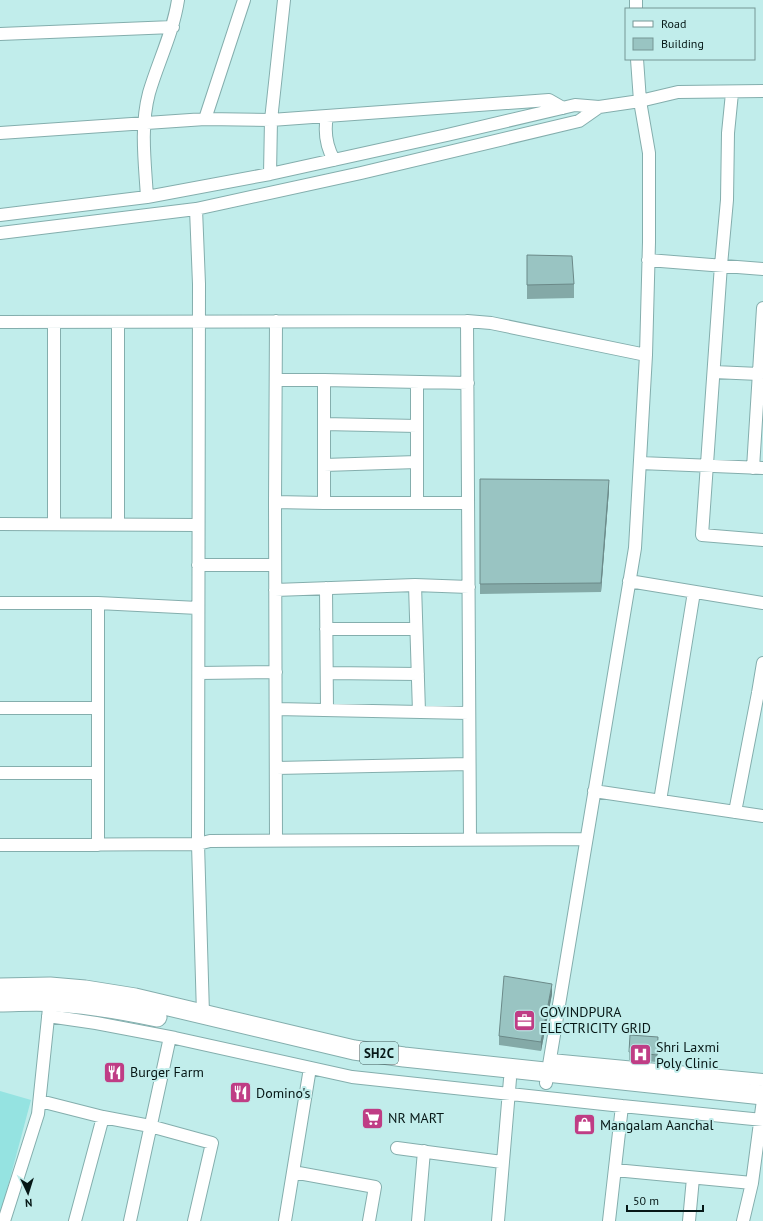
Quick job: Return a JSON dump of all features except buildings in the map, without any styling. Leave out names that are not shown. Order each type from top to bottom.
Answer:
[{"type":"main road","name":"SH2C","points":[[0,988],[49,1002],[85,990],[135,998],[354,1050],[404,1057],[548,1072],[762,1108]]},
{"type":"main road","name":"SH2C","points":[[0,1002],[49,1002],[89,1005],[133,1012],[366,1064],[510,1087],[548,1072]]},
{"type":"street","points":[[147,197],[144,123],[149,94],[173,26],[178,0]]},
{"type":"street","points":[[205,119],[244,0]]},
{"type":"street","points":[[270,174],[271,120],[284,0]]},
{"type":"street","points":[[0,34],[173,26]]},
{"type":"street","points":[[637,60],[640,101],[649,152],[646,355],[634,548],[548,1072],[763,1080]]},
{"type":"street","points":[[0,216],[147,197],[270,174],[575,105],[599,107],[640,101],[678,92],[763,92]]},
{"type":"street","points":[[732,93],[728,133],[727,200],[702,536],[763,540]]},
{"type":"street","points":[[0,133],[205,119],[271,120],[548,100],[563,108]]},
{"type":"street","points":[[0,233],[196,209],[361,173],[578,121],[599,107]]},
{"type":"street","points":[[327,116],[325,126],[326,138],[329,151],[334,160]]},
{"type":"street","points":[[164,193],[167,212]]},
{"type":"street","points":[[196,209],[199,284],[198,844],[203,1014]]},
{"type":"street","points":[[648,260],[763,269]]},
{"type":"street","points":[[640,463],[758,468],[759,374],[763,308]]},
{"type":"street","points":[[276,321],[276,840]]},
{"type":"street","points":[[0,322],[466,321],[491,323],[646,355]]},
{"type":"street","points":[[466,321],[468,383],[470,839]]},
{"type":"street","points":[[54,322],[54,524]]},
{"type":"street","points":[[118,322],[118,524]]},
{"type":"street","points":[[714,372],[759,374]]},
{"type":"street","points":[[276,380],[468,383]]},
{"type":"street","points":[[324,380],[324,503]]},
{"type":"street","points":[[416,382],[417,503]]},
{"type":"street","points":[[324,424],[417,426]]},
{"type":"street","points":[[324,465],[417,462]]},
{"type":"street","points":[[275,502],[468,503]]},
{"type":"street","points":[[0,524],[198,525]]},
{"type":"street","points":[[198,564],[275,566]]},
{"type":"street","points":[[629,581],[763,603]]},
{"type":"street","points":[[275,590],[415,585],[469,587]]},
{"type":"street","points":[[415,585],[419,712]]},
{"type":"street","points":[[326,588],[327,710]]},
{"type":"street","points":[[660,801],[694,592]]},
{"type":"street","points":[[0,603],[98,603],[198,608]]},
{"type":"street","points":[[98,603],[98,844]]},
{"type":"street","points":[[326,629],[416,629]]},
{"type":"street","points":[[735,812],[763,663]]},
{"type":"street","points":[[199,673],[276,672]]},
{"type":"street","points":[[327,673],[418,674]]},
{"type":"street","points":[[0,708],[98,708]]},
{"type":"street","points":[[276,708],[469,713]]},
{"type":"street","points":[[276,768],[469,764]]},
{"type":"street","points":[[0,773],[98,773]]},
{"type":"street","points":[[594,791],[763,816]]},
{"type":"street","points":[[0,845],[198,844],[210,841],[276,840],[586,839]]},
{"type":"street","points":[[4,1221],[38,1114],[49,1002],[96,1023],[170,1037],[352,1077],[510,1087],[622,1106],[762,1108],[752,1183],[743,1221]]},
{"type":"street","points":[[130,1221],[170,1037]]},
{"type":"street","points":[[285,1221],[310,1068]]},
{"type":"street","points":[[498,1221],[502,1162],[510,1087]]},
{"type":"street","points":[[40,1101],[103,1117],[150,1126],[212,1143],[194,1221]]},
{"type":"street","points":[[609,1221],[622,1106]]},
{"type":"street","points":[[74,1221],[103,1117]]},
{"type":"street","points":[[397,1148],[502,1162]]},
{"type":"street","points":[[418,1221],[424,1151]]},
{"type":"street","points":[[615,1170],[752,1183]]},
{"type":"street","points":[[293,1172],[375,1187],[369,1221]]},
{"type":"street","points":[[689,1221],[693,1178]]},
{"type":"shaded area","points":[[0,1091],[31,1100],[0,1216]]},
{"type":"place","name":"GOVINDPURA ELECTRICITY GRID","points":[[524,1020]]},
{"type":"place","name":"Shri Laxmi Poly Clinic","points":[[641,1055]]},
{"type":"place","name":"Burger Farm","points":[[115,1072]]},
{"type":"place","name":"Domino's","points":[[240,1093]]},
{"type":"place","name":"NR MART","points":[[372,1118]]},
{"type":"place","name":"Mangalam Aanchal","points":[[585,1125]]}]
